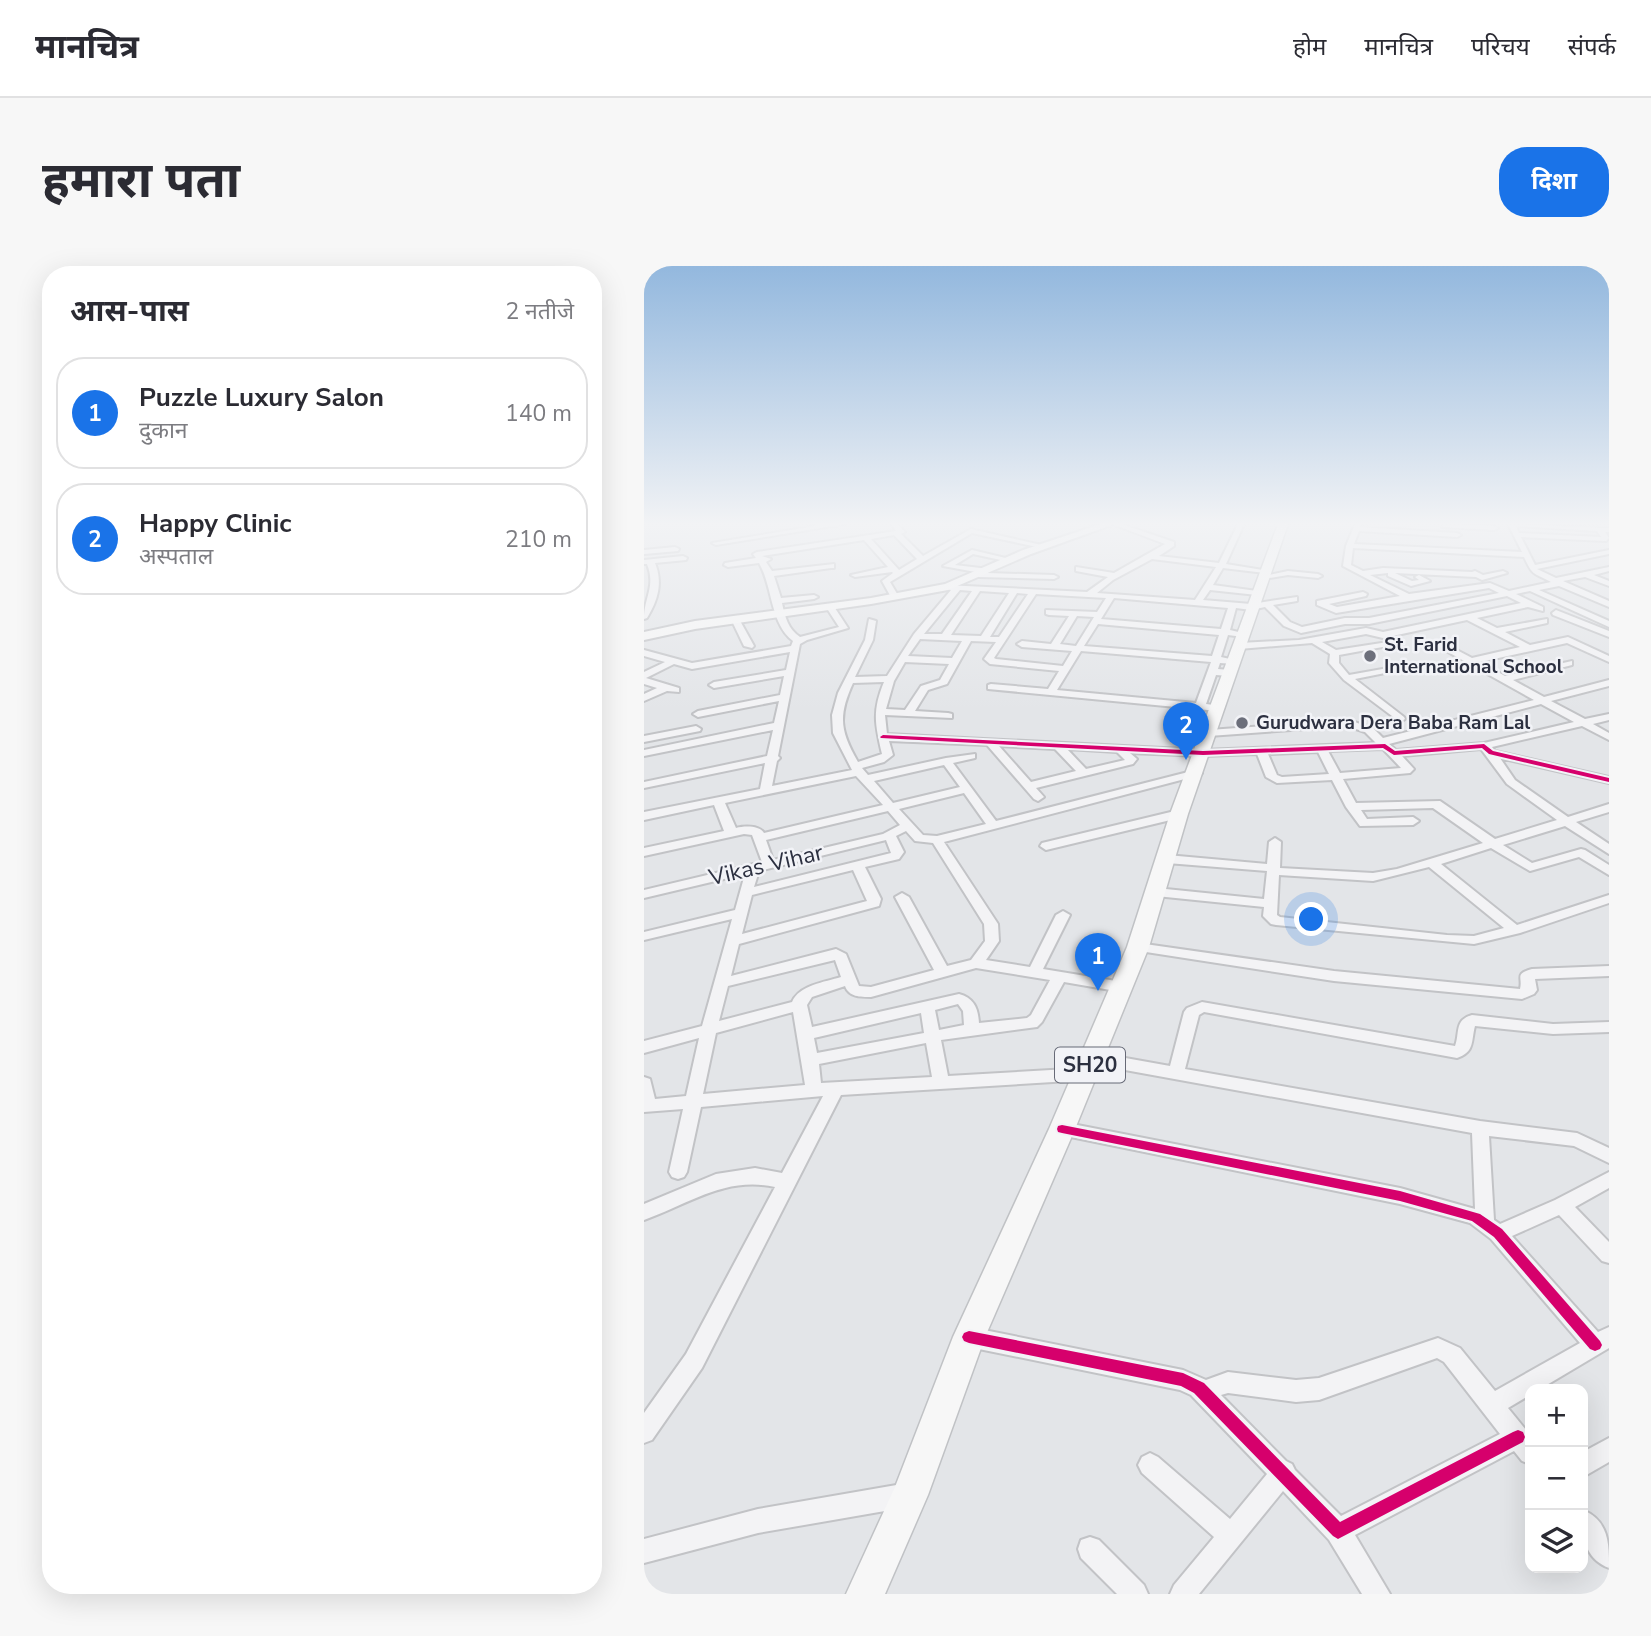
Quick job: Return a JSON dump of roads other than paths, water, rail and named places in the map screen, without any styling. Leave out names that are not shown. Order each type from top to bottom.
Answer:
[{"type":"main road","name":"SH20","points":[[865,1594],[909,1494],[969,1337],[1062,1129],[1138,947],[1179,814],[1203,753],[1209,707],[1228,654],[1259,586]]},
{"type":"street","points":[[644,616],[656,586]]},
{"type":"street","points":[[765,791],[796,644],[778,607],[772,586]]},
{"type":"street","points":[[889,586],[895,597]]},
{"type":"street","points":[[1090,594],[1099,586]]},
{"type":"street","points":[[1247,586],[1287,624],[1301,630],[1345,621],[1369,621],[1542,586]]},
{"type":"street","points":[[778,607],[830,607],[953,587],[1198,602],[1256,593],[1267,586]]},
{"type":"street","points":[[1386,586],[1408,597]]},
{"type":"street","points":[[1363,594],[1320,603],[1336,610],[1480,586]]},
{"type":"street","points":[[1488,586],[1540,609]]},
{"type":"street","points":[[1566,586],[1609,604]]},
{"type":"street","points":[[861,772],[888,755],[880,712],[892,679],[917,636],[953,587]]},
{"type":"street","points":[[1198,602],[1208,587],[1294,599]]},
{"type":"street","points":[[945,637],[977,589]]},
{"type":"street","points":[[1531,589],[1609,624]]},
{"type":"street","points":[[984,639],[1015,590]]},
{"type":"street","points":[[1034,591],[990,661],[1064,669]]},
{"type":"street","points":[[1051,692],[1112,596]]},
{"type":"street","points":[[644,636],[735,619],[814,597]]},
{"type":"street","points":[[1022,644],[1180,656],[1228,654],[1366,631],[1383,635],[1529,604]]},
{"type":"street","points":[[644,653],[692,666],[796,644],[843,630],[830,607]]},
{"type":"street","points":[[1049,612],[1190,630],[1228,654]]},
{"type":"street","points":[[1054,646],[1074,614]]},
{"type":"street","points":[[1556,614],[1609,634]]},
{"type":"street","points":[[1468,617],[1529,648]]},
{"type":"street","points":[[735,619],[749,646]]},
{"type":"street","points":[[872,621],[869,640],[835,711],[835,725],[839,740],[861,772],[919,838],[937,840],[993,825],[1203,753],[1348,723],[1369,730],[1406,771],[1275,780],[1261,750]]},
{"type":"street","points":[[1496,631],[1544,621]]},
{"type":"street","points":[[1180,656],[1190,630]]},
{"type":"street","points":[[917,636],[1003,640]]},
{"type":"street","points":[[908,714],[924,688],[944,682],[968,638]]},
{"type":"street","points":[[1471,661],[1568,640],[1609,659]]},
{"type":"street","points":[[1314,641],[1335,653],[1385,644]]},
{"type":"street","points":[[1451,650],[1609,737]]},
{"type":"street","points":[[1335,653],[1336,666],[1347,678],[1399,719]]},
{"type":"street","points":[[903,659],[956,661]]},
{"type":"street","points":[[729,660],[739,681]]},
{"type":"street","points":[[644,678],[673,661]]},
{"type":"street","points":[[1505,679],[1569,663]]},
{"type":"street","points":[[1347,678],[1402,667]]},
{"type":"street","points":[[714,685],[789,672]]},
{"type":"street","points":[[644,678],[672,689],[644,698]]},
{"type":"street","points":[[849,680],[892,679]]},
{"type":"street","points":[[1387,747],[1609,683]]},
{"type":"street","points":[[991,687],[1209,707]]},
{"type":"street","points":[[698,714],[786,697]]},
{"type":"street","points":[[880,712],[948,716]]},
{"type":"street","points":[[1487,749],[1609,717]]},
{"type":"street","points":[[644,753],[780,725]]},
{"type":"street","points":[[644,738],[696,729]]},
{"type":"street","points":[[883,737],[1203,753],[1387,747],[1487,749],[1609,780]]},
{"type":"street","points":[[990,742],[1038,797]]},
{"type":"street","points":[[1056,744],[1084,773]]},
{"type":"street","points":[[1029,786],[1129,762],[1130,759],[1119,748]]},
{"type":"street","points":[[1321,748],[1361,820],[1369,824],[1413,821]]},
{"type":"street","points":[[1487,749],[1511,782],[1609,850]]},
{"type":"street","points":[[644,816],[861,772],[971,756]]},
{"type":"street","points":[[644,785],[774,758]]},
{"type":"street","points":[[946,761],[993,825]]},
{"type":"street","points":[[760,838],[967,789]]},
{"type":"street","points":[[718,801],[731,832]]},
{"type":"street","points":[[1352,807],[1436,804],[1530,867],[1581,853],[1609,871]]},
{"type":"street","points":[[1167,859],[1373,877],[1609,808]]},
{"type":"street","points":[[1046,846],[1179,814]]},
{"type":"street","name":"Vikas Vihar","points":[[644,894],[889,836],[892,831],[908,826]]},
{"type":"street","points":[[644,852],[751,830],[757,832],[769,865]]},
{"type":"street","points":[[746,893],[898,854],[889,836]]},
{"type":"street","points":[[937,840],[991,924],[992,941],[976,963]]},
{"type":"street","points":[[1275,842],[1270,916],[1276,921],[1474,940],[1515,930],[1609,899]]},
{"type":"street","points":[[1430,862],[1515,930]]},
{"type":"street","points":[[733,941],[874,903],[857,865]]},
{"type":"street","points":[[678,1172],[709,1029],[753,868]]},
{"type":"street","points":[[1157,892],[1271,904]]},
{"type":"street","points":[[902,897],[942,971]]},
{"type":"street","points":[[644,936],[741,913]]},
{"type":"street","points":[[1034,973],[1063,915]]},
{"type":"street","points":[[1138,947],[1320,974],[1522,994],[1529,990],[1526,977],[1531,974],[1609,971]]},
{"type":"street","points":[[722,983],[836,954],[841,957],[853,989],[860,992],[872,992],[976,963],[1122,987]]},
{"type":"street","points":[[811,1060],[972,1029],[1031,1023],[1037,1018],[1059,978]]},
{"type":"street","points":[[814,1090],[800,999],[807,993],[849,980]]},
{"type":"street","points":[[806,1034],[959,999],[970,1006],[972,1029]]},
{"type":"street","points":[[644,1047],[799,1006]]},
{"type":"street","points":[[927,1006],[940,1082]]},
{"type":"street","points":[[1176,1073],[1192,1012],[1202,1007],[1457,1052],[1464,1048],[1466,1024],[1472,1020],[1553,1029],[1609,1027]]},
{"type":"street","points":[[644,1083],[645,1106],[814,1090],[940,1082],[1089,1066],[1176,1073],[1480,1128],[1577,1140],[1609,1156]]},
{"type":"street","points":[[644,1432],[694,1361],[835,1089]]},
{"type":"street","points":[[1480,1128],[1492,1227]]},
{"type":"street","points":[[1062,1129],[1400,1196],[1466,1213],[1492,1227],[1602,1341],[1492,1405]]},
{"type":"street","points":[[644,1212],[716,1181],[755,1175],[787,1182]]},
{"type":"street","points":[[1492,1227],[1562,1205],[1609,1179]]},
{"type":"street","points":[[1562,1205],[1609,1255]]},
{"type":"street","points":[[969,1337],[1183,1380],[1204,1392],[1338,1531],[1377,1594]]},
{"type":"street","points":[[1204,1392],[1228,1382],[1309,1391],[1438,1348],[1452,1355],[1524,1445],[1338,1531]]},
{"type":"street","points":[[1588,1462],[1609,1449]]},
{"type":"street","points":[[1150,1465],[1231,1536]]},
{"type":"street","points":[[1184,1594],[1284,1472]]},
{"type":"street","points":[[644,1551],[758,1521],[909,1494]]},
{"type":"street","points":[[1588,1529],[1609,1556]]},
{"type":"street","points":[[1090,1549],[1135,1594]]},
{"type":"place","name":"St. Farid International School","points":[[1370,656]]},
{"type":"place","name":"Gurudwara Dera Baba Ram Lal","points":[[1242,723]]},
{"type":"place","name":"Happy Clinic","points":[[1186,760]]},
{"type":"place","name":"Puzzle Luxury Salon","points":[[1098,991]]}]
